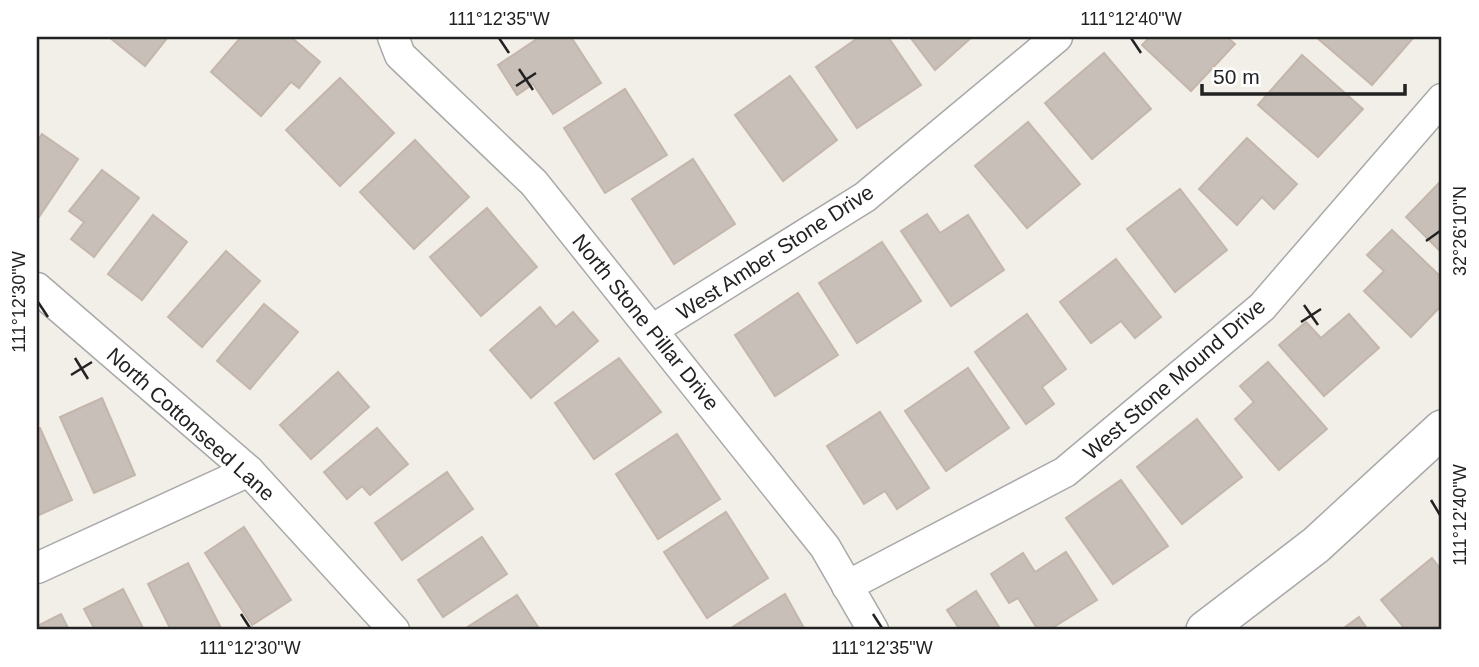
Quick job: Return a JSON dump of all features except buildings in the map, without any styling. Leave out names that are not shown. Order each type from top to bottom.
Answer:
[{"type":"street","name":"North Stone Pillar Drive","points":[[393,37],[400,55],[534,183],[825,547],[873,630]]},
{"type":"street","name":"West Amber Stone Drive","points":[[652,330],[865,197],[1057,37]]},
{"type":"street","name":"West Stone Mound Drive","points":[[847,586],[1065,472],[1262,307],[1442,99]]},
{"type":"street","name":"North Cottonseed Lane","points":[[37,288],[249,471],[394,630]]},
{"type":"street","points":[[1205,630],[1316,545],[1442,429]]},
{"type":"street","points":[[37,568],[249,471]]}]
